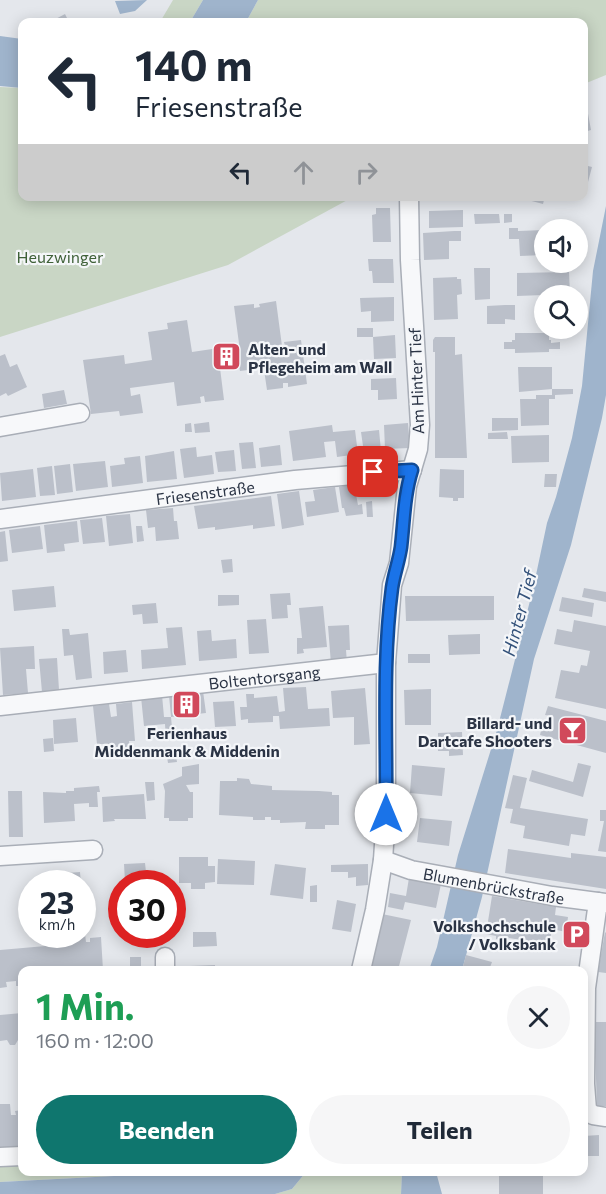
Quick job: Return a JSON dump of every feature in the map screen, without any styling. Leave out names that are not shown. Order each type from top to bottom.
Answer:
[{"type":"street","name":"Am Hinter Tief","points":[[362,966],[375,910],[383,860],[386,814],[386,663],[392,585],[399,563],[407,486],[418,449],[420,425],[409,201]]},
{"type":"street","points":[[0,427],[80,413]]},
{"type":"street","name":"Friesenstraße","points":[[0,519],[295,480],[412,470]]},
{"type":"street","name":"Boltentorsgang","points":[[0,706],[386,663]]},
{"type":"street","points":[[0,856],[93,850]]},
{"type":"street","name":"Blumenbrückstraße","points":[[383,860],[407,869],[450,878],[602,903]]},
{"type":"street","points":[[588,977],[602,903]]},
{"type":"street","points":[[588,1111],[593,1115],[605,1117]]},
{"type":"street","points":[[0,1157],[18,1156]]},
{"type":"green space","points":[[173,0],[203,0],[192,18],[162,18]]},
{"type":"green space","points":[[258,0],[606,0],[606,75],[588,82],[588,18],[248,18]]},
{"type":"green space","name":"Heuzwinger","points":[[0,87],[18,88],[18,201],[346,201],[228,265],[0,337]]},
{"type":"green space","points":[[18,1162],[18,1176],[114,1176],[0,1182],[0,1164]]},
{"type":"green space","points":[[303,1176],[402,1176],[401,1194],[275,1194],[292,1189]]},
{"type":"water","points":[[147,0],[135,11],[120,14],[115,1]]},
{"type":"water","points":[[203,0],[258,0],[248,18],[192,18]]},
{"type":"water","points":[[0,36],[18,38],[18,88],[0,86]]},
{"type":"water","points":[[606,206],[606,395],[602,418],[571,545],[534,659],[482,897],[463,966],[430,966],[437,947],[458,855],[497,730],[533,589],[547,523],[572,438],[582,386],[593,271]]},
{"type":"water","points":[[114,1176],[303,1176],[292,1189],[275,1194],[0,1194],[0,1182]]},
{"type":"water","points":[[402,1176],[437,1176],[442,1194],[401,1194]]},
{"type":"building","points":[[588,114],[591,130],[588,131]]},
{"type":"building","points":[[588,166],[592,167],[588,182]]},
{"type":"building","points":[[376,208],[390,208],[391,242],[373,242],[372,215],[376,214]]},
{"type":"building","points":[[463,210],[463,227],[429,228],[429,211]]},
{"type":"building","points":[[474,214],[499,214],[500,223],[475,224]]},
{"type":"building","points":[[504,214],[512,214],[512,222],[504,223]]},
{"type":"building","points":[[509,228],[518,228],[518,231],[534,230],[534,255],[520,256],[519,239],[509,239]]},
{"type":"building","points":[[461,231],[461,241],[449,241],[449,259],[424,260],[423,233]]},
{"type":"building","points":[[368,259],[393,259],[394,283],[373,283]]},
{"type":"building","points":[[474,268],[490,268],[490,299],[475,300]]},
{"type":"building","points":[[517,273],[569,273],[570,285],[534,285],[534,295],[517,296]]},
{"type":"building","points":[[457,277],[461,279],[462,294],[457,295],[458,319],[434,320],[433,278]]},
{"type":"building","points":[[394,297],[394,321],[371,322],[371,311],[361,312],[360,298]]},
{"type":"building","name":"Alten- und Pflegeheim am Wall","points":[[276,301],[282,346],[285,346],[284,342],[301,340],[307,384],[288,387],[288,383],[283,383],[283,388],[267,390],[263,363],[255,364],[256,369],[240,371],[239,366],[220,368],[224,400],[205,402],[204,396],[200,397],[201,403],[177,406],[174,382],[130,388],[131,396],[140,394],[143,413],[120,416],[119,411],[91,414],[83,360],[124,355],[125,364],[152,360],[148,332],[168,329],[167,323],[187,320],[192,352],[219,348],[220,354],[240,351],[234,306],[254,304],[254,308],[260,307],[259,304]]},
{"type":"building","points":[[515,305],[515,320],[505,319],[505,324],[487,324],[487,306]]},
{"type":"building","points":[[357,328],[373,328],[373,337],[357,337]]},
{"type":"building","points":[[515,333],[534,333],[534,339],[549,339],[551,343],[560,342],[560,349],[549,349],[549,352],[515,353],[515,349],[504,349],[504,342],[515,340]]},
{"type":"building","points":[[395,335],[396,358],[374,359],[373,337]]},
{"type":"building","points":[[435,337],[455,337],[455,355],[462,354],[467,458],[435,458],[433,340]]},
{"type":"building","points":[[5,354],[10,367],[17,364],[27,387],[8,396],[6,393],[0,396],[0,356]]},
{"type":"building","points":[[518,367],[552,367],[552,389],[519,392]]},
{"type":"building","points":[[396,378],[397,399],[378,400],[378,390],[371,390],[371,379]]},
{"type":"building","points":[[552,389],[573,389],[573,394],[555,395],[555,399],[549,399],[549,425],[521,426],[520,399],[536,399],[536,395],[552,395]]},
{"type":"building","points":[[64,390],[67,404],[44,408],[42,394]]},
{"type":"building","points":[[492,418],[518,418],[518,430],[492,431]]},
{"type":"building","points":[[209,422],[210,432],[195,433],[194,424]]},
{"type":"building","points":[[191,423],[192,432],[185,432],[185,424]]},
{"type":"building","points":[[408,423],[410,448],[385,449],[384,425]]},
{"type":"building","points":[[332,425],[333,432],[355,430],[358,454],[337,457],[335,441],[324,442],[326,457],[293,461],[289,431]]},
{"type":"building","points":[[379,430],[381,451],[364,453],[361,432]]},
{"type":"building","points":[[507,432],[508,439],[488,439],[488,433]]},
{"type":"building","points":[[549,435],[549,462],[512,463],[511,436]]},
{"type":"building","points":[[253,442],[256,468],[242,469],[239,443]]},
{"type":"building","points":[[280,445],[282,465],[261,467],[259,448]]},
{"type":"building","points":[[196,447],[197,457],[212,455],[214,474],[184,478],[180,449]]},
{"type":"building","points":[[234,450],[236,471],[218,472],[215,452]]},
{"type":"building","points":[[174,451],[177,479],[147,482],[145,456]]},
{"type":"building","points":[[140,456],[143,483],[112,487],[110,466],[125,464],[124,458]]},
{"type":"building","points":[[105,461],[108,487],[76,491],[73,464]]},
{"type":"building","points":[[70,464],[73,492],[57,494],[54,466]]},
{"type":"building","points":[[52,466],[55,495],[40,496],[37,468]]},
{"type":"building","points":[[33,469],[36,497],[2,501],[0,473]]},
{"type":"building","points":[[440,469],[464,470],[464,498],[453,501],[453,498],[439,497]]},
{"type":"building","points":[[545,474],[557,474],[556,487],[544,487]]},
{"type":"building","points":[[354,484],[358,505],[362,504],[363,514],[346,516],[342,508],[339,487]]},
{"type":"building","points":[[335,487],[339,512],[307,517],[305,502],[315,501],[313,490]]},
{"type":"building","points":[[299,491],[304,525],[282,529],[277,494]]},
{"type":"building","points":[[271,496],[275,526],[253,529],[253,525],[215,530],[215,527],[198,529],[194,506]]},
{"type":"building","points":[[372,501],[373,517],[367,517],[366,502]]},
{"type":"building","points":[[173,508],[179,539],[156,541],[155,527],[148,528],[146,510]]},
{"type":"building","points":[[130,514],[133,543],[109,546],[106,516]]},
{"type":"building","points":[[102,518],[105,542],[83,544],[80,520]]},
{"type":"building","points":[[77,521],[79,542],[64,544],[65,551],[47,553],[44,525]]},
{"type":"building","points":[[40,526],[43,549],[12,553],[9,530]]},
{"type":"building","points":[[136,526],[142,526],[144,541],[137,542]]},
{"type":"building","points":[[5,531],[8,561],[0,562],[0,532]]},
{"type":"building","points":[[232,559],[233,572],[223,573],[221,560]]},
{"type":"building","points":[[54,586],[56,607],[14,611],[12,590]]},
{"type":"building","points":[[584,588],[606,592],[606,602],[582,597]]},
{"type":"building","points":[[290,593],[291,605],[287,605],[288,618],[272,619],[270,594]]},
{"type":"building","points":[[218,595],[239,595],[239,605],[218,606]]},
{"type":"building","points":[[405,596],[494,596],[494,620],[406,621]]},
{"type":"building","points":[[562,597],[594,603],[592,617],[559,611]]},
{"type":"building","points":[[156,603],[158,623],[143,624],[142,614],[133,615],[132,605]]},
{"type":"building","points":[[323,606],[327,647],[303,649],[304,653],[297,654],[297,638],[302,638],[299,608]]},
{"type":"building","points":[[266,619],[269,653],[249,654],[247,620]]},
{"type":"building","points":[[574,620],[606,626],[606,709],[555,698],[561,670],[579,673],[581,665],[587,666],[590,651],[554,644],[557,629],[572,632]]},
{"type":"building","points":[[349,625],[350,650],[346,650],[347,663],[331,664],[328,626]]},
{"type":"building","points":[[182,627],[186,665],[142,669],[141,650],[168,648],[166,628]]},
{"type":"building","points":[[62,629],[69,629],[70,635],[88,633],[92,678],[76,680],[73,655],[64,656]]},
{"type":"building","points":[[211,630],[212,641],[236,639],[237,658],[199,661],[197,631]]},
{"type":"building","points":[[480,634],[480,654],[449,655],[448,635]]},
{"type":"building","points":[[34,646],[35,669],[26,669],[28,693],[3,695],[0,648]]},
{"type":"building","points":[[126,650],[128,672],[104,674],[103,652]]},
{"type":"building","points":[[408,654],[430,654],[430,663],[408,663]]},
{"type":"building","points":[[57,658],[59,690],[42,692],[39,659]]},
{"type":"building","points":[[306,687],[308,709],[329,708],[330,726],[280,729],[279,716],[273,716],[273,722],[248,723],[248,719],[241,720],[240,707],[247,707],[246,694],[254,694],[254,698],[277,696],[279,712],[285,711],[283,688]]},
{"type":"building","points":[[365,688],[370,744],[354,745],[354,717],[333,718],[331,691]]},
{"type":"building","points":[[431,689],[431,725],[405,725],[404,690]]},
{"type":"building","name":"Ferienhaus Middenmank & Middenin","points":[[203,691],[206,713],[171,717],[169,695]]},
{"type":"building","points":[[162,695],[164,717],[171,717],[173,739],[166,740],[165,724],[144,726],[141,697]]},
{"type":"building","points":[[234,701],[236,726],[215,727],[213,702]]},
{"type":"building","points":[[132,702],[135,741],[129,741],[130,749],[105,751],[105,744],[97,744],[93,706],[109,704],[111,717],[117,716],[116,704]]},
{"type":"building","name":"Billard- und Dartcafe Shooters","points":[[548,706],[606,721],[606,753],[540,735],[542,726],[548,727],[551,716],[545,715]]},
{"type":"building","points":[[76,718],[78,742],[54,744],[53,720]]},
{"type":"building","points":[[462,732],[463,755],[449,756],[449,751],[438,751],[438,733]]},
{"type":"building","points":[[53,738],[54,751],[44,752],[43,739]]},
{"type":"building","points":[[175,750],[177,762],[168,763],[166,751]]},
{"type":"building","points":[[578,763],[591,766],[583,797],[529,781],[532,770],[573,782]]},
{"type":"building","points":[[199,764],[199,784],[186,785],[190,792],[193,792],[193,818],[188,818],[188,821],[169,821],[169,818],[164,818],[163,784],[182,776],[182,767]]},
{"type":"building","points":[[412,765],[445,768],[442,796],[410,793]]},
{"type":"building","points":[[513,775],[527,778],[520,808],[588,819],[585,836],[571,834],[569,846],[523,838],[525,826],[510,823],[513,809],[505,808]]},
{"type":"building","points":[[237,778],[249,779],[251,784],[272,786],[272,790],[319,791],[339,795],[339,825],[325,825],[325,829],[305,829],[306,822],[280,823],[280,820],[271,820],[271,817],[265,817],[265,820],[253,820],[253,817],[219,815],[220,781],[237,781]]},
{"type":"building","points":[[145,782],[154,782],[155,800],[147,801]]},
{"type":"building","points":[[99,786],[98,807],[89,807],[89,803],[74,804],[75,821],[44,823],[43,792],[66,793],[66,791],[74,791],[74,788]]},
{"type":"building","points":[[8,791],[22,791],[23,837],[9,837]]},
{"type":"building","points":[[144,794],[146,819],[114,819],[115,821],[103,822],[102,797]]},
{"type":"building","points":[[600,810],[606,810],[606,852],[598,851],[604,821],[600,821]]},
{"type":"building","points":[[420,818],[452,821],[449,846],[417,842]]},
{"type":"building","points":[[508,849],[571,858],[571,853],[606,857],[606,889],[505,873]]},
{"type":"building","points":[[179,857],[208,857],[208,866],[215,866],[215,882],[205,883],[205,889],[191,889],[191,883],[186,883],[186,870],[179,870]]},
{"type":"building","points":[[218,859],[255,861],[254,885],[217,884]]},
{"type":"building","points":[[145,863],[146,870],[124,870],[124,864]]},
{"type":"building","points":[[275,864],[306,868],[303,899],[270,895]]},
{"type":"building","points":[[368,864],[368,885],[356,886],[356,877],[348,878],[348,872],[331,872],[331,865]]},
{"type":"building","points":[[409,878],[441,884],[436,908],[405,902],[403,910],[388,907],[390,893],[406,896]]},
{"type":"building","points":[[317,885],[317,902],[310,902],[310,886]]},
{"type":"building","points":[[492,896],[556,907],[555,915],[568,917],[566,932],[552,929],[549,946],[526,944],[527,941],[509,938],[508,941],[496,939],[496,936],[486,934]]},
{"type":"building","points":[[337,900],[356,904],[351,932],[332,929]]},
{"type":"building","points":[[382,914],[411,920],[399,966],[370,966]]},
{"type":"building","points":[[193,932],[216,932],[217,946],[193,947]]},
{"type":"building","points":[[606,933],[606,973],[598,972]]},
{"type":"building","points":[[96,937],[101,937],[103,966],[18,966],[18,986],[16,986],[16,981],[6,982],[7,987],[0,988],[0,950],[96,948]]},
{"type":"building","points":[[466,955],[492,962],[490,966],[463,966]]},
{"type":"building","points":[[130,957],[141,957],[141,966],[130,966]]},
{"type":"building","points":[[18,1013],[18,1040],[15,1045],[10,1045],[7,1040],[0,1041],[0,1015]]},
{"type":"building","points":[[594,1022],[606,1022],[606,1106],[597,1106]]},
{"type":"building","points":[[0,1104],[10,1104],[11,1115],[16,1115],[15,1111],[18,1111],[18,1147],[0,1149]]},
{"type":"building","points":[[599,1135],[599,1156],[588,1156],[588,1136]]},
{"type":"building","points":[[499,1176],[543,1176],[543,1194],[499,1194]]},
{"type":"place","name":"Alten- und Pflegeheim am Wall","points":[[227,357]]},
{"type":"place","name":"Ferienhaus Middenmank & Middenin","points":[[187,704]]},
{"type":"place","name":"Billard- und Dartcafe Shooters","points":[[573,731]]},
{"type":"place","name":"Volkshochschule / Volksbank","points":[[577,934]]},
{"type":"route","points":[[373,472],[412,470],[407,486],[399,563],[392,585],[388,628],[386,814]]},
{"type":"water label","name":"Hinter Tief","points":[[519,613]]}]
